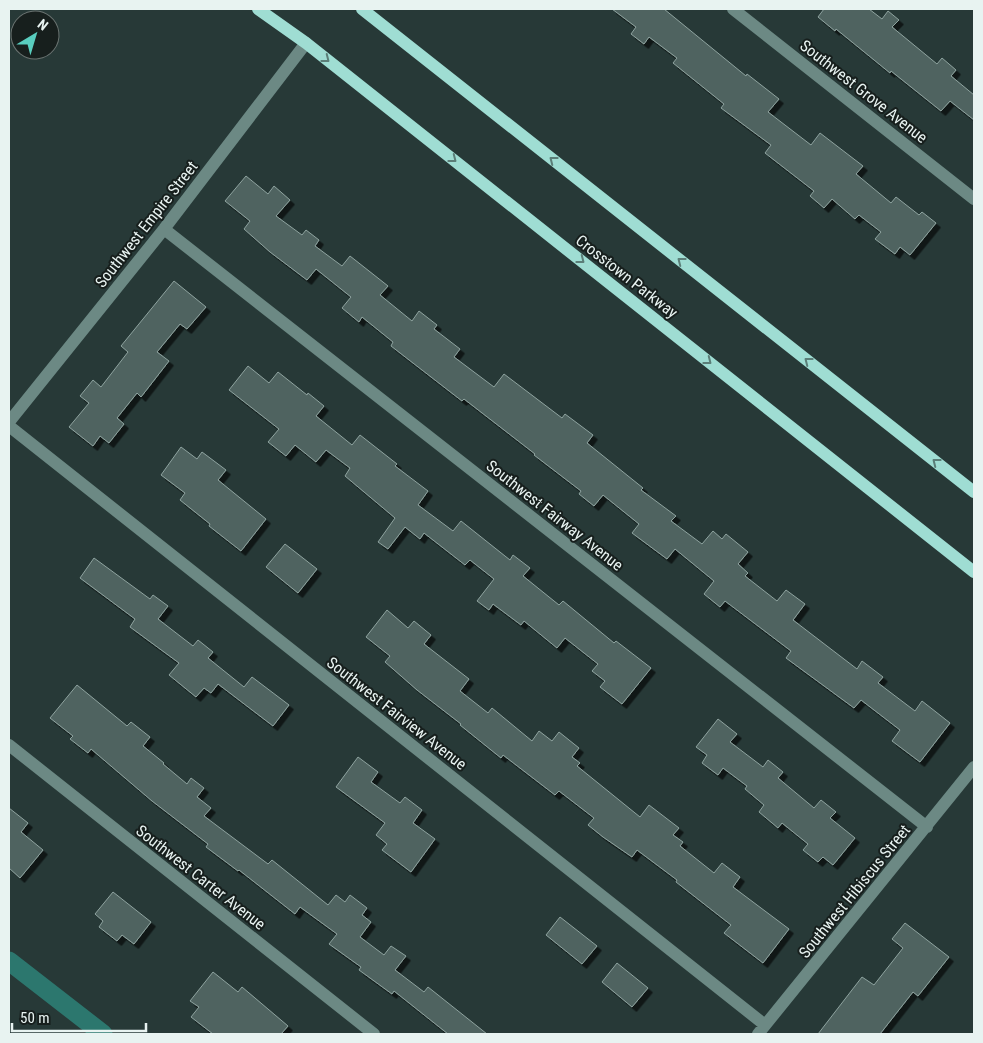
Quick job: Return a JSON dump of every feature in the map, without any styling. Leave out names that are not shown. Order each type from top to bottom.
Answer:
[{"type":"main road","name":"Crosstown Parkway","points":[[258,9],[306,43],[974,572]]},
{"type":"main road","points":[[362,9],[974,492]]},
{"type":"street","name":"Southwest Grove Avenue","points":[[733,9],[974,199]]},
{"type":"street","name":"Southwest Empire Street","points":[[9,424],[164,228],[306,43]]},
{"type":"street","name":"Southwest Fairway Avenue","points":[[164,228],[927,827]]},
{"type":"street","name":"Southwest Fairview Avenue","points":[[9,424],[761,1030]]},
{"type":"street","name":"Southwest Carter Avenue","points":[[9,745],[374,1034]]},
{"type":"street","name":"Southwest Hibiscus Street","points":[[761,1030],[974,767]]},
{"type":"building","points":[[612,9],[664,9],[746,76],[747,74],[779,99],[768,112],[811,145],[820,133],[863,166],[856,174],[891,203],[896,197],[919,215],[922,212],[936,223],[910,255],[900,247],[895,254],[875,239],[881,232],[859,215],[855,219],[832,199],[824,208],[810,196],[814,191],[765,153],[771,145],[721,108],[724,104],[673,63],[677,58],[649,37],[644,44],[631,34],[636,27]]},
{"type":"building","points":[[824,9],[869,9],[882,19],[888,11],[899,20],[892,27],[937,64],[942,58],[956,70],[951,76],[974,95],[974,120],[950,101],[941,111],[818,17]]},
{"type":"building","points":[[246,176],[268,194],[274,186],[290,200],[276,216],[302,235],[306,230],[319,240],[315,246],[342,266],[350,256],[388,286],[380,295],[412,321],[419,311],[437,325],[434,329],[460,349],[454,357],[494,387],[504,374],[562,418],[565,414],[593,435],[587,443],[643,488],[641,490],[676,516],[671,521],[702,544],[713,531],[722,539],[726,534],[748,552],[738,564],[748,573],[745,576],[777,601],[786,590],[805,604],[793,620],[857,669],[862,661],[883,677],[878,683],[915,711],[922,701],[950,723],[920,762],[892,741],[900,730],[861,700],[854,708],[786,658],[791,651],[725,601],[720,607],[704,594],[714,581],[675,549],[667,559],[632,533],[639,524],[603,495],[594,506],[579,494],[581,491],[535,454],[391,346],[393,342],[362,317],[359,322],[342,308],[351,297],[316,269],[307,280],[270,252],[244,229],[250,221],[225,201]]},
{"type":"building","points":[[174,281],[206,307],[187,329],[180,324],[157,352],[169,361],[141,397],[137,393],[117,418],[124,424],[109,443],[100,436],[93,446],[69,427],[89,403],[80,396],[93,380],[101,387],[128,352],[121,346]]},
{"type":"building","points":[[248,366],[269,383],[278,372],[307,395],[308,393],[324,406],[316,416],[352,445],[360,435],[397,464],[395,466],[428,491],[418,505],[453,531],[461,521],[510,560],[513,555],[530,568],[523,576],[559,605],[563,601],[614,643],[616,641],[651,668],[622,704],[600,687],[605,681],[592,671],[598,664],[565,638],[557,648],[524,621],[521,625],[493,604],[489,610],[477,601],[494,579],[470,560],[465,565],[424,533],[420,539],[405,527],[388,549],[378,542],[395,518],[345,476],[350,468],[326,450],[316,462],[295,445],[286,456],[268,442],[279,429],[229,390]]},
{"type":"building","points":[[181,447],[197,459],[202,452],[226,470],[218,480],[266,519],[241,551],[180,500],[185,493],[161,475]]},
{"type":"building","points":[[285,544],[317,569],[298,593],[266,567]]},
{"type":"building","points":[[94,558],[150,599],[153,595],[168,606],[158,619],[193,646],[198,640],[213,652],[208,658],[244,687],[252,677],[289,705],[273,726],[218,684],[211,693],[204,688],[196,697],[169,675],[179,663],[130,627],[135,619],[80,578]]},
{"type":"building","points":[[387,610],[408,628],[414,621],[431,635],[424,644],[469,679],[460,691],[488,713],[492,708],[532,741],[539,731],[552,741],[559,732],[579,748],[572,757],[580,763],[577,766],[640,817],[649,805],[679,828],[673,835],[683,842],[680,846],[714,873],[722,863],[740,877],[733,887],[789,929],[763,963],[724,933],[731,925],[676,882],[677,880],[637,850],[632,857],[603,837],[588,825],[594,818],[559,791],[555,795],[503,755],[501,758],[385,662],[390,656],[366,637]]},
{"type":"building","points":[[77,685],[127,726],[131,722],[150,737],[143,746],[187,784],[191,778],[204,788],[197,797],[211,808],[204,816],[268,864],[272,860],[328,905],[336,895],[345,902],[350,895],[367,908],[362,915],[371,922],[360,937],[384,955],[391,946],[406,956],[395,970],[424,992],[428,987],[487,1034],[448,1034],[394,991],[392,994],[359,970],[361,967],[329,944],[337,934],[300,907],[295,914],[206,847],[208,844],[152,801],[91,749],[88,753],[70,739],[73,736],[50,718]]},
{"type":"building","points":[[718,719],[737,734],[730,742],[763,767],[768,760],[783,772],[778,778],[814,808],[821,800],[836,812],[830,818],[855,838],[833,865],[823,857],[818,862],[803,850],[808,844],[782,823],[778,828],[759,812],[764,805],[745,789],[747,786],[723,768],[718,775],[702,763],[707,755],[696,747]]},
{"type":"building","points":[[358,757],[378,772],[371,782],[400,803],[405,797],[422,810],[413,823],[435,839],[411,872],[382,850],[387,844],[376,835],[385,823],[336,787]]},
{"type":"building","points":[[9,808],[28,823],[21,832],[43,850],[20,878],[9,868]]},
{"type":"building","points":[[113,892],[151,922],[134,944],[122,935],[117,941],[99,927],[103,921],[95,914]]},
{"type":"building","points":[[560,917],[597,946],[582,964],[546,935]]},
{"type":"building","points":[[905,923],[949,957],[918,996],[913,992],[880,1034],[818,1034],[862,977],[874,985],[903,948],[892,939]]},
{"type":"building","points":[[617,963],[648,988],[632,1007],[602,982]]},
{"type":"building","points":[[213,972],[238,992],[242,987],[288,1026],[281,1034],[213,1034],[191,1017],[199,1007],[190,1001]]},
{"type":"waterway","points":[[9,961],[103,1034]]}]
